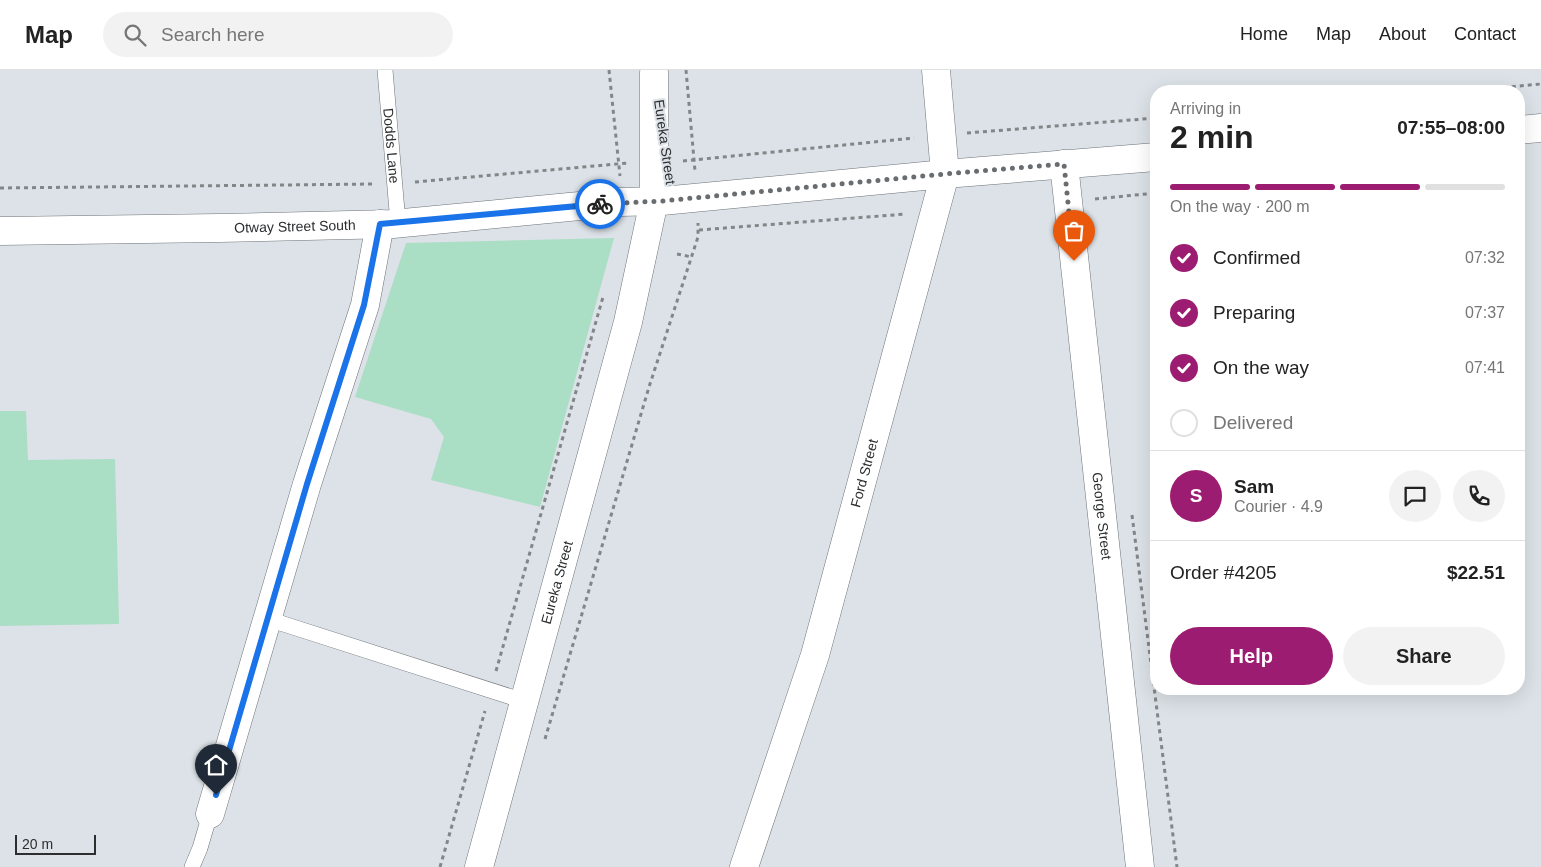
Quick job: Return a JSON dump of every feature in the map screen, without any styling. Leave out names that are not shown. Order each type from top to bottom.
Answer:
[{"type":"street","name":"Ford Street","points":[[744,867],[815,655],[945,174],[936,70]]},
{"type":"street","name":"Eureka Street","points":[[480,859],[628,322],[664,200],[654,72]]},
{"type":"street","points":[[1525,129],[1541,128]]},
{"type":"street","name":"Otway Street South","points":[[0,231],[219,228],[389,223],[1150,157]]},
{"type":"street","name":"George Street","points":[[1064,164],[1140,867]]},
{"type":"street","name":"Dodds Lane","points":[[210,814],[307,484],[389,223]]},
{"type":"lane","name":"Dodds Lane","points":[[385,70],[396,184],[389,223]]},
{"type":"lane","points":[[268,618],[524,701]]},
{"type":"lane","name":"Dodds Lane","points":[[192,867],[210,814]]},
{"type":"path","points":[[610,70],[619,164]]},
{"type":"path","points":[[686,70],[696,179]]},
{"type":"path","points":[[1525,85],[1541,84]]},
{"type":"path","points":[[683,161],[1150,119]]},
{"type":"path","points":[[0,188],[396,184],[631,162]]},
{"type":"path","points":[[1067,202],[1150,194]]},
{"type":"path","points":[[699,230],[934,212]]},
{"type":"path","points":[[544,743],[644,406],[692,257],[699,230],[697,215]]},
{"type":"path","points":[[676,254],[692,257]]},
{"type":"path","points":[[440,867],[605,290]]},
{"type":"green space","points":[[614,238],[540,507],[431,480],[444,437],[431,419],[355,397],[406,243]]},
{"type":"green space","points":[[0,411],[26,411],[28,460],[115,459],[119,624],[0,626]]},
{"type":"way so far","points":[[600,204],[662,201],[1064,164],[1074,261]]},
{"type":"route","points":[[216,795],[307,484],[364,305],[380,224],[600,204]]}]
